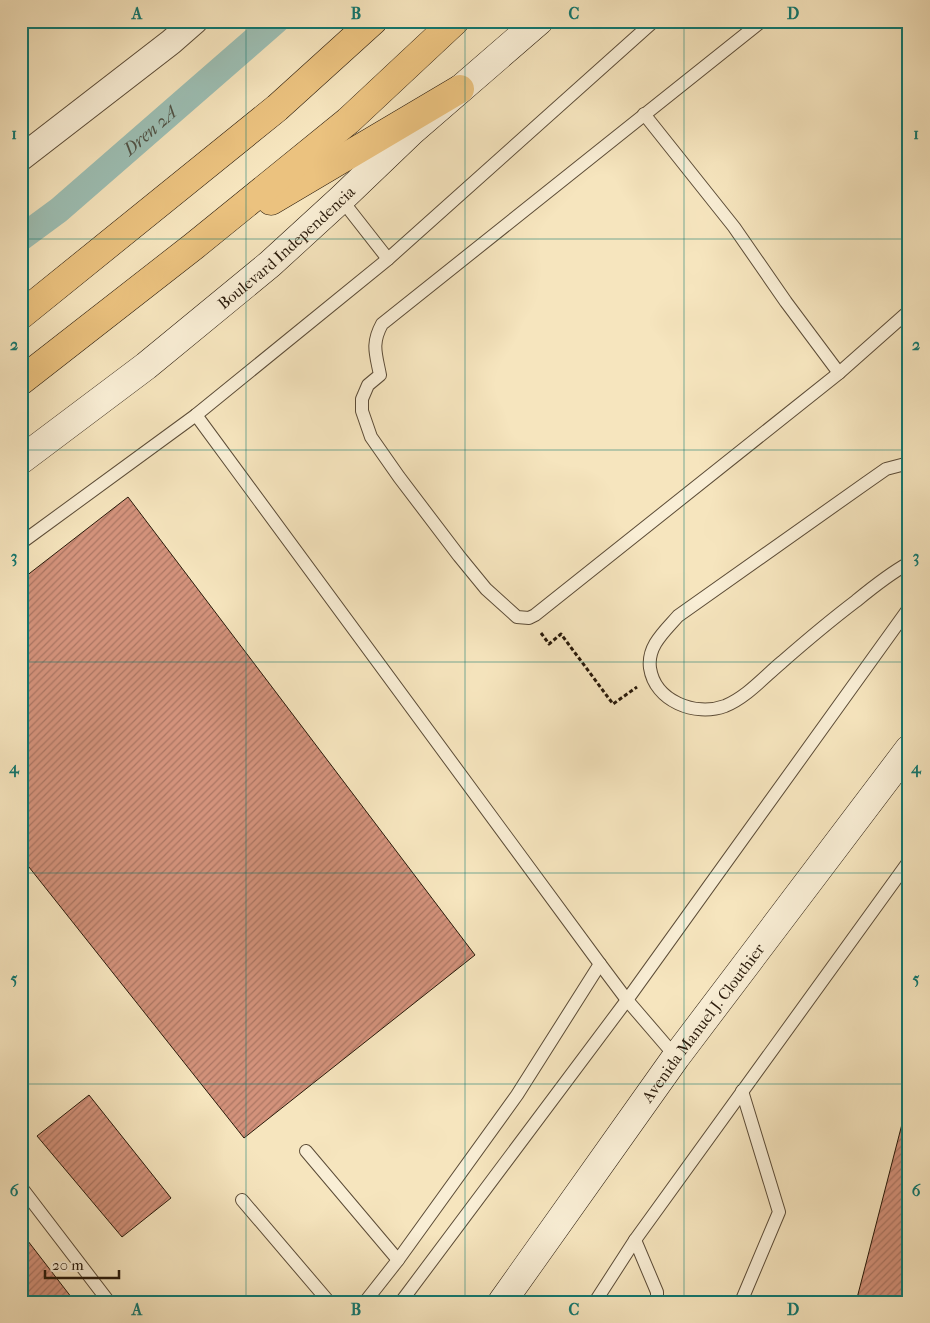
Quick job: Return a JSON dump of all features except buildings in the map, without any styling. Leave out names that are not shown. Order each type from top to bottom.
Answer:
[{"type":"highway","points":[[21,315],[277,108],[373,21]]},
{"type":"highway","points":[[21,381],[194,246],[348,121],[455,21]]},
{"type":"highway","points":[[194,246],[460,89]]},
{"type":"main road","name":"Boulevard Independencia","points":[[21,460],[160,354],[270,264],[412,130],[539,21]]},
{"type":"main road","name":"Avenida Manuel J. Clouthier","points":[[502,1302],[676,1057],[909,749]]},
{"type":"street","points":[[21,158],[171,42],[195,21]]},
{"type":"lane","points":[[21,543],[196,415],[388,259],[654,21]]},
{"type":"lane","points":[[762,21],[382,324],[376,336],[375,344],[380,375],[368,385],[362,399],[362,411],[371,437],[416,499],[486,589],[517,617],[529,618],[840,373],[909,311]]},
{"type":"lane","points":[[644,114],[734,227],[781,295],[840,373]]},
{"type":"lane","points":[[341,199],[388,259]]},
{"type":"lane","points":[[196,415],[600,964],[627,1000],[676,1057]]},
{"type":"lane","points":[[909,463],[895,466],[879,474],[678,616],[654,643],[649,662],[652,676],[666,697],[678,704],[700,708],[724,706],[744,695],[820,629],[884,578],[909,563]]},
{"type":"lane","points":[[401,1302],[627,1000],[909,608]]},
{"type":"lane","points":[[595,1302],[635,1240],[909,861]]},
{"type":"lane","points":[[365,1302],[398,1260],[517,1095],[600,964]]},
{"type":"lane","points":[[741,1302],[779,1212],[742,1092]]},
{"type":"lane","points":[[306,1151],[398,1260]]},
{"type":"lane","points":[[21,1187],[109,1302]]},
{"type":"lane","points":[[242,1200],[329,1302]]},
{"type":"lane","points":[[635,1240],[657,1292],[657,1302]]},
{"type":"path","points":[[529,618],[548,644],[561,634],[613,704],[652,676]]},
{"type":"waterway","name":"Dren 2A","points":[[21,238],[59,210],[276,21]]}]
